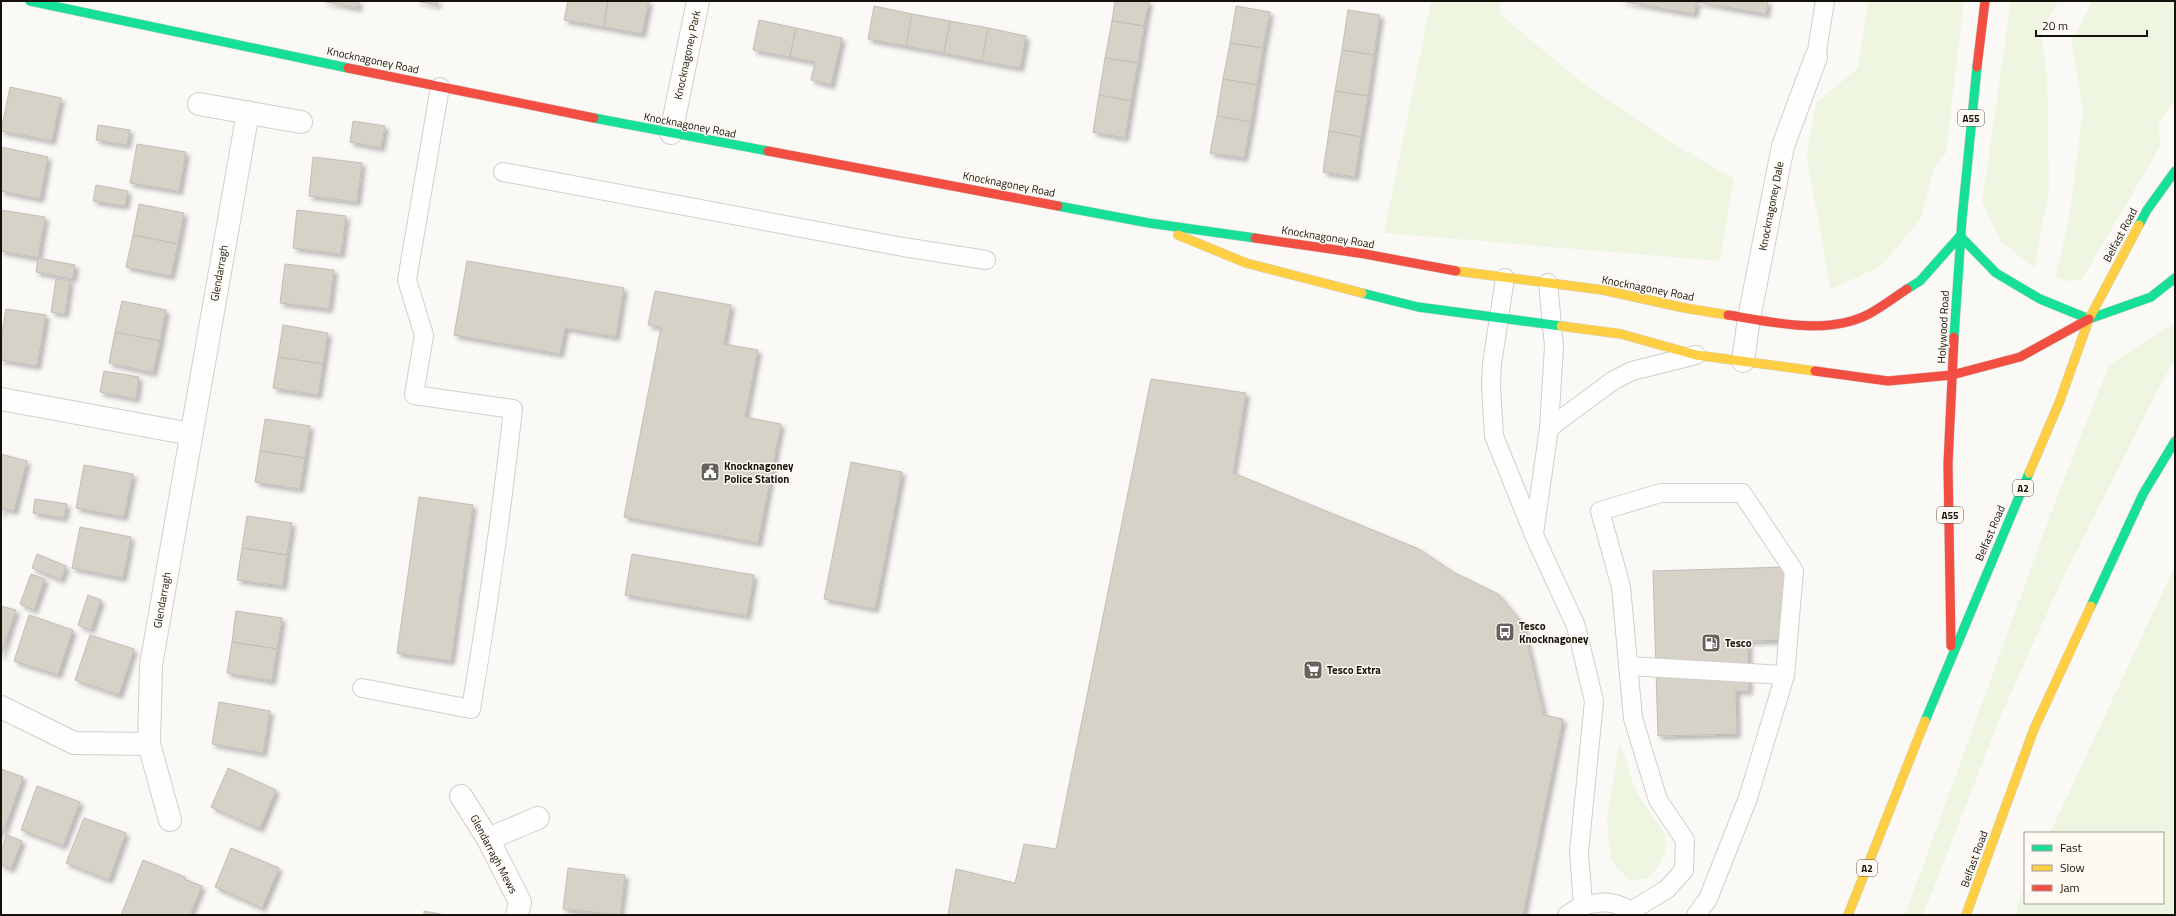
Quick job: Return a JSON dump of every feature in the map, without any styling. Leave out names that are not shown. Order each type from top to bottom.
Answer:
[{"type":"main road","name":"Knocknagoney Road","points":[[30,1],[95,8],[440,87],[671,133],[1149,223],[1365,254],[1428,267],[1603,290],[1685,308],[1796,326],[1840,324],[1868,314],[1920,281],[1960,236]]},
{"type":"main road","name":"Holywood Road","points":[[1951,655],[1949,440],[1952,375],[1960,236],[1976,70],[1985,1]]},
{"type":"main road","name":"Belfast Road","points":[[1848,915],[1951,655],[2060,403],[2089,319],[2147,210],[2175,171]]},
{"type":"main road","points":[[1149,223],[1246,263],[1418,308],[1621,334],[1696,355],[1888,381],[1952,375],[2020,357],[2089,319],[2151,296],[2175,278]]},
{"type":"main road","points":[[1960,236],[1996,273],[2040,299],[2089,319]]},
{"type":"main road","name":"Belfast Road","points":[[1966,915],[2034,729],[2143,494],[2175,441]]},
{"type":"street","name":"Knocknagoney Park","points":[[671,133],[698,1]]},
{"type":"street","name":"Knocknagoney Dale","points":[[1743,361],[1749,318],[1783,146],[1816,56]]},
{"type":"street","points":[[199,104],[301,122]]},
{"type":"street","name":"Glendarragh","points":[[170,820],[149,744],[151,665],[248,112]]},
{"type":"street","points":[[1,400],[191,434]]},
{"type":"street","points":[[1,707],[74,743],[149,744]]},
{"type":"street","name":"Glendarragh Mews","points":[[461,796],[488,839],[520,902],[517,915]]},
{"type":"street","points":[[488,839],[538,818]]},
{"type":"lane","points":[[1816,56],[1825,1]]},
{"type":"lane","points":[[362,688],[471,708],[490,592],[503,498],[513,409],[414,395],[424,335],[407,280],[440,87]]},
{"type":"lane","points":[[503,172],[903,248],[986,260]]},
{"type":"lane","points":[[1505,278],[1491,385],[1494,436],[1534,535],[1576,626],[1594,701],[1579,852],[1583,905]]},
{"type":"lane","points":[[1534,535],[1549,428],[1554,346],[1548,283]]},
{"type":"lane","points":[[1549,428],[1614,380],[1632,371],[1696,355]]},
{"type":"lane","points":[[1567,915],[1583,905],[1609,902],[1620,905],[1633,913],[1667,889],[1684,870],[1685,840],[1658,800],[1633,718],[1621,587],[1600,511],[1661,493],[1742,494],[1794,571],[1785,675],[1748,798],[1708,899],[1696,915]]},
{"type":"lane","points":[[1628,666],[1785,675]]},
{"type":"green space","points":[[1431,1],[1501,1],[1499,13],[1574,76],[1664,138],[1734,179],[1720,261],[1384,233]]},
{"type":"green space","points":[[1868,1],[1964,1],[1946,153],[1934,168],[1920,220],[1880,267],[1830,289],[1807,156],[1816,103],[1858,68]]},
{"type":"green space","points":[[2011,1],[2059,1],[2040,30],[2047,74],[2049,187],[2035,268],[2001,242],[1982,202]]},
{"type":"green space","points":[[2093,1],[2175,1],[2175,100],[2158,123],[2161,145],[2082,279],[2065,281],[2056,277],[2070,213],[2083,109],[2071,42]]},
{"type":"green space","points":[[2175,322],[2175,360],[2161,383],[2061,582],[2002,713],[1923,915],[1905,915],[2055,502],[2109,365]]},
{"type":"green space","points":[[2175,566],[2175,915],[2018,915],[2017,905],[2024,889],[2024,904],[2164,904],[2164,832],[2050,832]]},
{"type":"green space","points":[[1619,744],[1642,802],[1664,833],[1666,843],[1662,859],[1649,878],[1629,881],[1611,860],[1607,822]]},
{"type":"building","points":[[322,1],[359,1],[358,8]]},
{"type":"building","points":[[416,1],[438,1],[437,5]]},
{"type":"building","points":[[568,1],[608,1],[604,27],[564,20]]},
{"type":"building","points":[[608,1],[649,1],[642,34],[604,27]]},
{"type":"building","points":[[1115,1],[1149,1],[1144,26],[1112,21]]},
{"type":"building","points":[[1621,1],[1768,1],[1766,14],[1697,2],[1694,14]]},
{"type":"building","points":[[874,6],[912,14],[906,46],[868,39]]},
{"type":"building","points":[[1236,6],[1270,12],[1263,48],[1230,43]]},
{"type":"building","points":[[1348,10],[1380,15],[1374,55],[1342,50]]},
{"type":"building","points":[[912,14],[950,21],[944,53],[906,46]]},
{"type":"building","points":[[759,20],[796,28],[790,57],[753,50]]},
{"type":"building","points":[[950,21],[988,28],[982,61],[944,53]]},
{"type":"building","points":[[1112,21],[1144,26],[1138,63],[1105,58]]},
{"type":"building","points":[[796,28],[842,38],[831,85],[811,80],[815,62],[790,57]]},
{"type":"building","points":[[988,28],[1026,36],[1020,68],[982,61]]},
{"type":"building","points":[[1230,43],[1263,48],[1257,85],[1223,79]]},
{"type":"building","points":[[1342,50],[1374,55],[1368,96],[1335,91]]},
{"type":"building","points":[[1105,58],[1138,63],[1131,101],[1099,95]]},
{"type":"building","points":[[1223,79],[1257,85],[1251,122],[1217,116]]},
{"type":"building","points":[[10,87],[61,98],[52,141],[1,131]]},
{"type":"building","points":[[1335,91],[1368,96],[1361,137],[1329,131]]},
{"type":"building","points":[[1099,95],[1131,101],[1125,138],[1093,132]]},
{"type":"building","points":[[1217,116],[1251,122],[1244,158],[1210,153]]},
{"type":"building","points":[[353,121],[385,126],[381,148],[350,142]]},
{"type":"building","points":[[98,125],[130,130],[127,145],[96,140]]},
{"type":"building","points":[[1329,131],[1361,137],[1355,177],[1323,172]]},
{"type":"building","points":[[137,144],[186,152],[179,191],[130,183]]},
{"type":"building","points":[[1,147],[48,157],[40,199],[1,191]]},
{"type":"building","points":[[313,157],[362,163],[357,202],[309,196]]},
{"type":"building","points":[[96,185],[128,191],[125,206],[93,201]]},
{"type":"building","points":[[139,204],[184,213],[178,244],[133,235]]},
{"type":"building","points":[[1,210],[45,217],[38,258],[1,251]]},
{"type":"building","points":[[297,210],[346,216],[341,254],[293,248]]},
{"type":"building","points":[[133,235],[178,244],[171,276],[126,267]]},
{"type":"building","points":[[38,258],[75,265],[73,279],[36,272]]},
{"type":"building","points":[[467,261],[624,288],[616,337],[565,328],[560,354],[454,335]]},
{"type":"building","points":[[285,264],[334,270],[329,309],[280,303]]},
{"type":"building","points":[[56,279],[70,281],[65,314],[51,312]]},
{"type":"building","points":[[655,291],[731,305],[724,344],[758,350],[745,417],[781,424],[758,543],[624,517],[661,327],[648,325]]},
{"type":"building","points":[[122,301],[166,310],[160,341],[115,332]]},
{"type":"building","points":[[6,309],[46,315],[37,366],[1,360],[1,339]]},
{"type":"building","points":[[283,325],[328,333],[323,364],[278,357]]},
{"type":"building","points":[[115,332],[160,341],[153,373],[109,363]]},
{"type":"building","points":[[278,357],[323,364],[318,395],[273,388]]},
{"type":"building","points":[[104,371],[139,377],[136,399],[100,392]]},
{"type":"building","name":"Tesco Extra","points":[[1151,379],[1246,393],[1233,473],[1419,549],[1453,572],[1498,594],[1523,624],[1544,715],[1563,719],[1523,915],[948,915],[956,869],[1015,883],[1024,844],[1056,849]]},
{"type":"building","points":[[265,419],[310,426],[305,458],[260,451]]},
{"type":"building","points":[[260,451],[305,458],[300,489],[255,482]]},
{"type":"building","points":[[1,454],[27,461],[14,511],[3,508],[1,515]]},
{"type":"building","points":[[851,462],[902,472],[875,609],[824,599]]},
{"type":"building","points":[[84,465],[133,474],[124,517],[76,508]]},
{"type":"building","points":[[419,497],[473,505],[451,661],[397,653]]},
{"type":"building","points":[[35,499],[67,504],[64,518],[33,513]]},
{"type":"building","points":[[247,516],[292,523],[287,555],[242,548]]},
{"type":"building","points":[[80,527],[131,537],[123,578],[72,568]]},
{"type":"building","points":[[242,548],[287,555],[283,586],[237,580]]},
{"type":"building","points":[[37,554],[66,566],[61,580],[32,568]]},
{"type":"building","points":[[632,554],[754,575],[747,616],[625,595]]},
{"type":"building","points":[[1785,567],[1787,640],[1748,641],[1749,691],[1736,691],[1737,734],[1658,736],[1653,571]]},
{"type":"building","points":[[31,574],[45,579],[34,610],[20,604]]},
{"type":"building","points":[[88,595],[101,600],[91,630],[78,625]]},
{"type":"building","points":[[1,606],[16,610],[1,656]]},
{"type":"building","points":[[236,611],[282,618],[277,649],[232,642]]},
{"type":"building","points":[[29,615],[73,630],[58,675],[14,661]]},
{"type":"building","points":[[90,635],[134,649],[119,695],[75,680]]},
{"type":"building","points":[[232,642],[277,649],[272,681],[227,673]]},
{"type":"building","points":[[219,702],[270,711],[263,753],[212,744]]},
{"type":"building","points":[[228,768],[276,790],[260,829],[211,807]]},
{"type":"building","points":[[1,769],[23,777],[1,839]]},
{"type":"building","points":[[37,786],[80,802],[63,846],[21,830]]},
{"type":"building","points":[[84,818],[126,833],[109,880],[66,863]]},
{"type":"building","points":[[7,835],[22,841],[11,869],[1,865],[1,850]]},
{"type":"building","points":[[231,848],[279,868],[262,908],[215,887]]},
{"type":"building","points":[[143,860],[185,877],[184,879],[202,886],[190,915],[121,915]]},
{"type":"building","points":[[568,868],[625,875],[620,915],[563,909]]},
{"type":"building","points":[[424,911],[445,915],[424,915]]},
{"type":"traffic: fast","points":[[30,1],[348,68]]},
{"type":"traffic: fast","points":[[1954,337],[1962,219],[1977,67]]},
{"type":"traffic: fast","points":[[594,118],[768,151]]},
{"type":"traffic: fast","points":[[2139,225],[2147,210],[2175,171]]},
{"type":"traffic: fast","points":[[1058,206],[1149,223],[1255,238]]},
{"type":"traffic: fast","points":[[1907,289],[1920,281],[1960,236]]},
{"type":"traffic: fast","points":[[1960,236],[1996,273],[2040,299],[2089,319],[2151,297],[2175,278]]},
{"type":"traffic: fast","points":[[1362,293],[1418,307],[1561,326]]},
{"type":"traffic: fast","points":[[2091,606],[2143,494],[2175,441]]},
{"type":"traffic: fast","points":[[1925,721],[2029,473]]},
{"type":"traffic: slow","points":[[2029,473],[2059,403],[2089,319],[2139,225]]},
{"type":"traffic: slow","points":[[1178,235],[1246,263],[1362,293]]},
{"type":"traffic: slow","points":[[1456,271],[1603,290],[1685,308],[1728,315]]},
{"type":"traffic: slow","points":[[1561,326],[1621,334],[1696,355],[1815,371]]},
{"type":"traffic: slow","points":[[1966,915],[2034,729],[2091,606]]},
{"type":"traffic: slow","points":[[1848,915],[1925,721]]},
{"type":"traffic: jam","points":[[1977,67],[1985,1]]},
{"type":"traffic: jam","points":[[348,68],[594,118]]},
{"type":"traffic: jam","points":[[768,151],[1058,206]]},
{"type":"traffic: jam","points":[[1255,238],[1365,254],[1456,271]]},
{"type":"traffic: jam","points":[[1728,315],[1781,324],[1817,326],[1835,324],[1852,321],[1869,314],[1907,289]]},
{"type":"traffic: jam","points":[[1815,371],[1888,381],[1952,375],[2020,357],[2089,319]]},
{"type":"traffic: jam","points":[[1951,646],[1948,464],[1954,337]]},
{"type":"place","name":"Knocknagoney Police Station","points":[[710,472]]},
{"type":"place","name":"Tesco Knocknagoney","points":[[1505,632]]},
{"type":"place","name":"Tesco","points":[[1711,643]]},
{"type":"place","name":"Tesco Extra","points":[[1313,670]]}]
